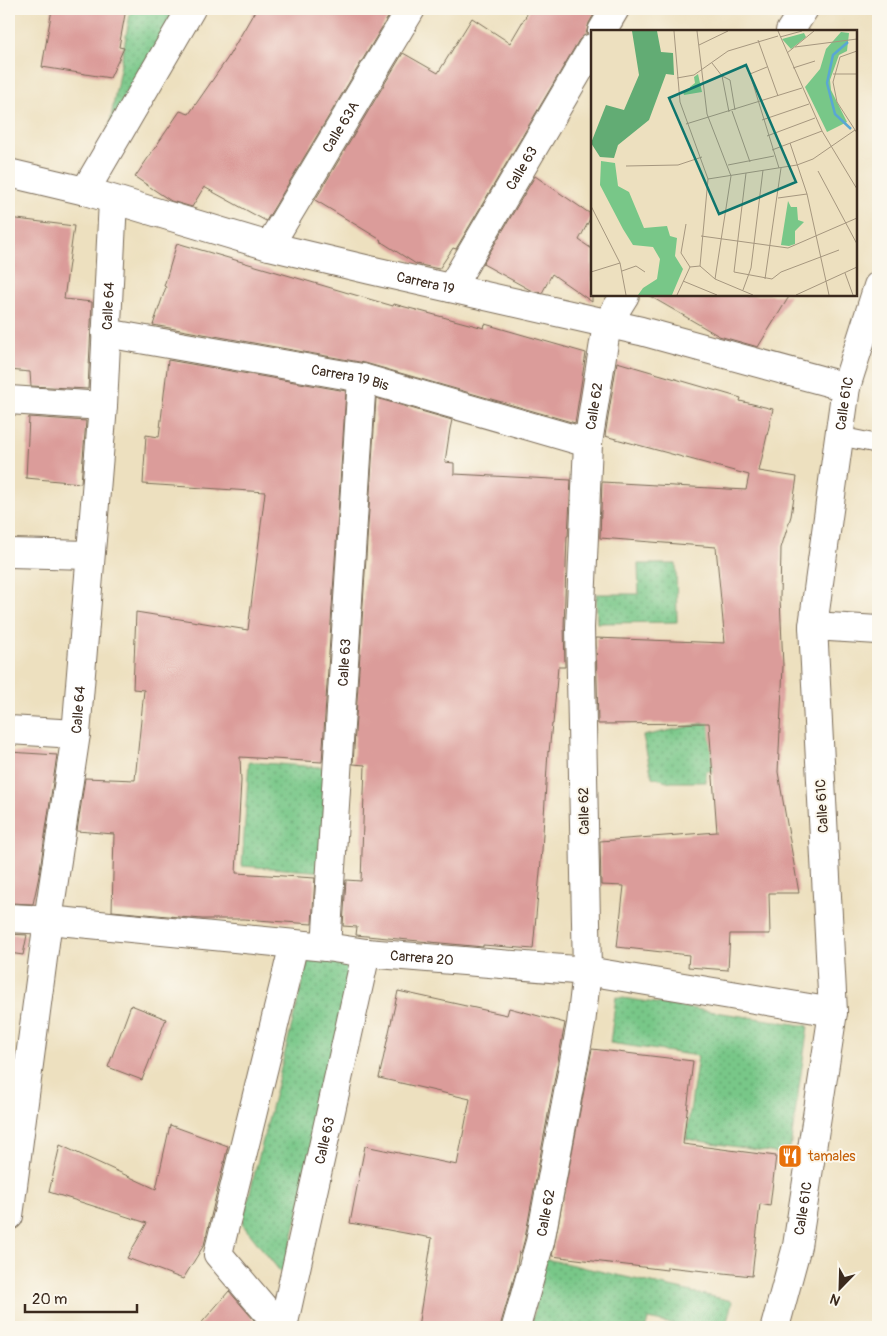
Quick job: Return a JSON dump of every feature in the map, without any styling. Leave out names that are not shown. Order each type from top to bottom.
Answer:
[{"type":"street","points":[[85,191],[191,9]]},
{"type":"street","name":"Calle 63A","points":[[269,246],[411,9]]},
{"type":"street","points":[[603,30],[615,9]]},
{"type":"street","points":[[791,30],[804,9]]},
{"type":"street","name":"Calle 63","points":[[451,288],[591,50]]},
{"type":"street","name":"Carrera 19","points":[[9,173],[85,191],[269,246],[641,331],[846,387]]},
{"type":"street","name":"Calle 64","points":[[9,1216],[48,920],[76,734],[103,406],[113,200]]},
{"type":"street","name":"Calle 61C","points":[[775,1327],[797,1246],[833,1012],[813,626],[846,387],[878,286]]},
{"type":"street","name":"Calle 62","points":[[516,1327],[540,1242],[581,1024],[587,971],[580,628],[588,443],[607,324],[625,296]]},
{"type":"street","name":"Carrera 19 Bis","points":[[106,333],[362,378],[588,443]]},
{"type":"street","name":"Calle 63","points":[[326,947],[362,378]]},
{"type":"street","points":[[9,400],[103,406]]},
{"type":"street","points":[[9,553],[90,556]]},
{"type":"street","points":[[813,626],[878,630]]},
{"type":"street","points":[[9,730],[76,734]]},
{"type":"street","name":"Carrera 20","points":[[9,918],[48,920],[326,947],[366,953],[587,971],[833,1012]]},
{"type":"street","points":[[282,1327],[218,1254],[294,944]]},
{"type":"street","name":"Calle 63","points":[[282,1327],[366,953]]},
{"type":"lane","points":[[839,436],[878,444]]},
{"type":"green space","points":[[131,9],[182,9],[107,139]]},
{"type":"green space","points":[[638,564],[676,564],[677,622],[597,623],[596,594],[639,594]]},
{"type":"green space","points":[[710,722],[720,771],[706,771],[706,782],[671,782],[652,777],[643,736]]},
{"type":"green space","points":[[249,762],[333,768],[326,872],[242,866]]},
{"type":"green space","points":[[310,952],[360,965],[283,1275],[242,1224]]},
{"type":"green space","points":[[616,997],[808,1026],[789,1155],[686,1139],[698,1056],[610,1043]]},
{"type":"green space","points":[[546,1259],[732,1301],[726,1327],[687,1327],[648,1319],[646,1327],[531,1327]]},
{"type":"building","points":[[52,9],[126,9],[119,47],[124,48],[110,78],[42,67]]},
{"type":"building","points":[[256,9],[393,9],[266,221],[204,187],[192,207],[171,201],[135,177],[180,111],[189,114],[227,59]]},
{"type":"building","points":[[530,9],[597,9],[589,23],[586,34],[579,40],[456,249],[453,248],[439,269],[416,264],[381,240],[315,200],[403,53],[438,73],[472,18],[510,43]]},
{"type":"building","points":[[535,176],[591,214],[579,240],[591,248],[592,302],[552,274],[542,293],[532,291],[483,264]]},
{"type":"building","points":[[9,218],[74,226],[64,299],[92,302],[88,389],[31,386],[30,372],[9,370]]},
{"type":"building","points":[[177,243],[393,306],[394,304],[484,328],[485,324],[586,353],[575,423],[365,363],[153,325],[166,287],[164,286]]},
{"type":"building","points":[[650,296],[789,296],[758,347],[719,336]]},
{"type":"building","points":[[168,360],[346,391],[322,762],[240,757],[241,781],[236,873],[315,878],[312,924],[244,919],[202,919],[112,911],[114,834],[77,831],[85,778],[135,780],[144,690],[133,689],[136,612],[248,630],[265,492],[143,484],[146,435],[159,437]]},
{"type":"building","points":[[617,362],[741,398],[740,401],[773,409],[759,471],[797,477],[791,516],[781,548],[780,598],[783,666],[778,772],[799,893],[769,893],[770,934],[730,934],[728,970],[688,967],[689,955],[617,947],[624,886],[601,885],[600,841],[717,832],[709,723],[598,724],[596,638],[725,643],[716,547],[600,538],[602,482],[746,490],[749,475],[605,436]]},
{"type":"building","points":[[376,398],[452,420],[445,462],[454,463],[454,474],[571,480],[564,627],[565,667],[558,667],[553,724],[548,751],[533,949],[483,945],[483,947],[356,935],[357,927],[343,926],[346,880],[361,881],[365,765],[353,764]]},
{"type":"building","points":[[29,417],[86,421],[81,483],[26,478]]},
{"type":"building","points":[[9,752],[57,755],[33,904],[9,903]]},
{"type":"building","points":[[9,934],[27,935],[23,955],[9,953]]},
{"type":"building","points":[[398,991],[507,1015],[509,1008],[565,1023],[525,1238],[521,1253],[519,1252],[516,1271],[501,1327],[418,1327],[432,1238],[350,1223],[365,1146],[457,1165],[470,1099],[379,1078]]},
{"type":"building","points":[[131,1005],[166,1019],[142,1080],[108,1067]]},
{"type":"building","points":[[592,1049],[693,1061],[683,1144],[776,1156],[770,1206],[760,1204],[752,1276],[667,1267],[667,1270],[552,1256]]},
{"type":"building","points":[[170,1125],[228,1146],[204,1245],[183,1279],[127,1258],[147,1223],[49,1192],[60,1145],[156,1189]]},
{"type":"building","points":[[229,1291],[260,1327],[198,1327]]},
{"type":"place","name":"tamales","points":[[790,1156]]}]
